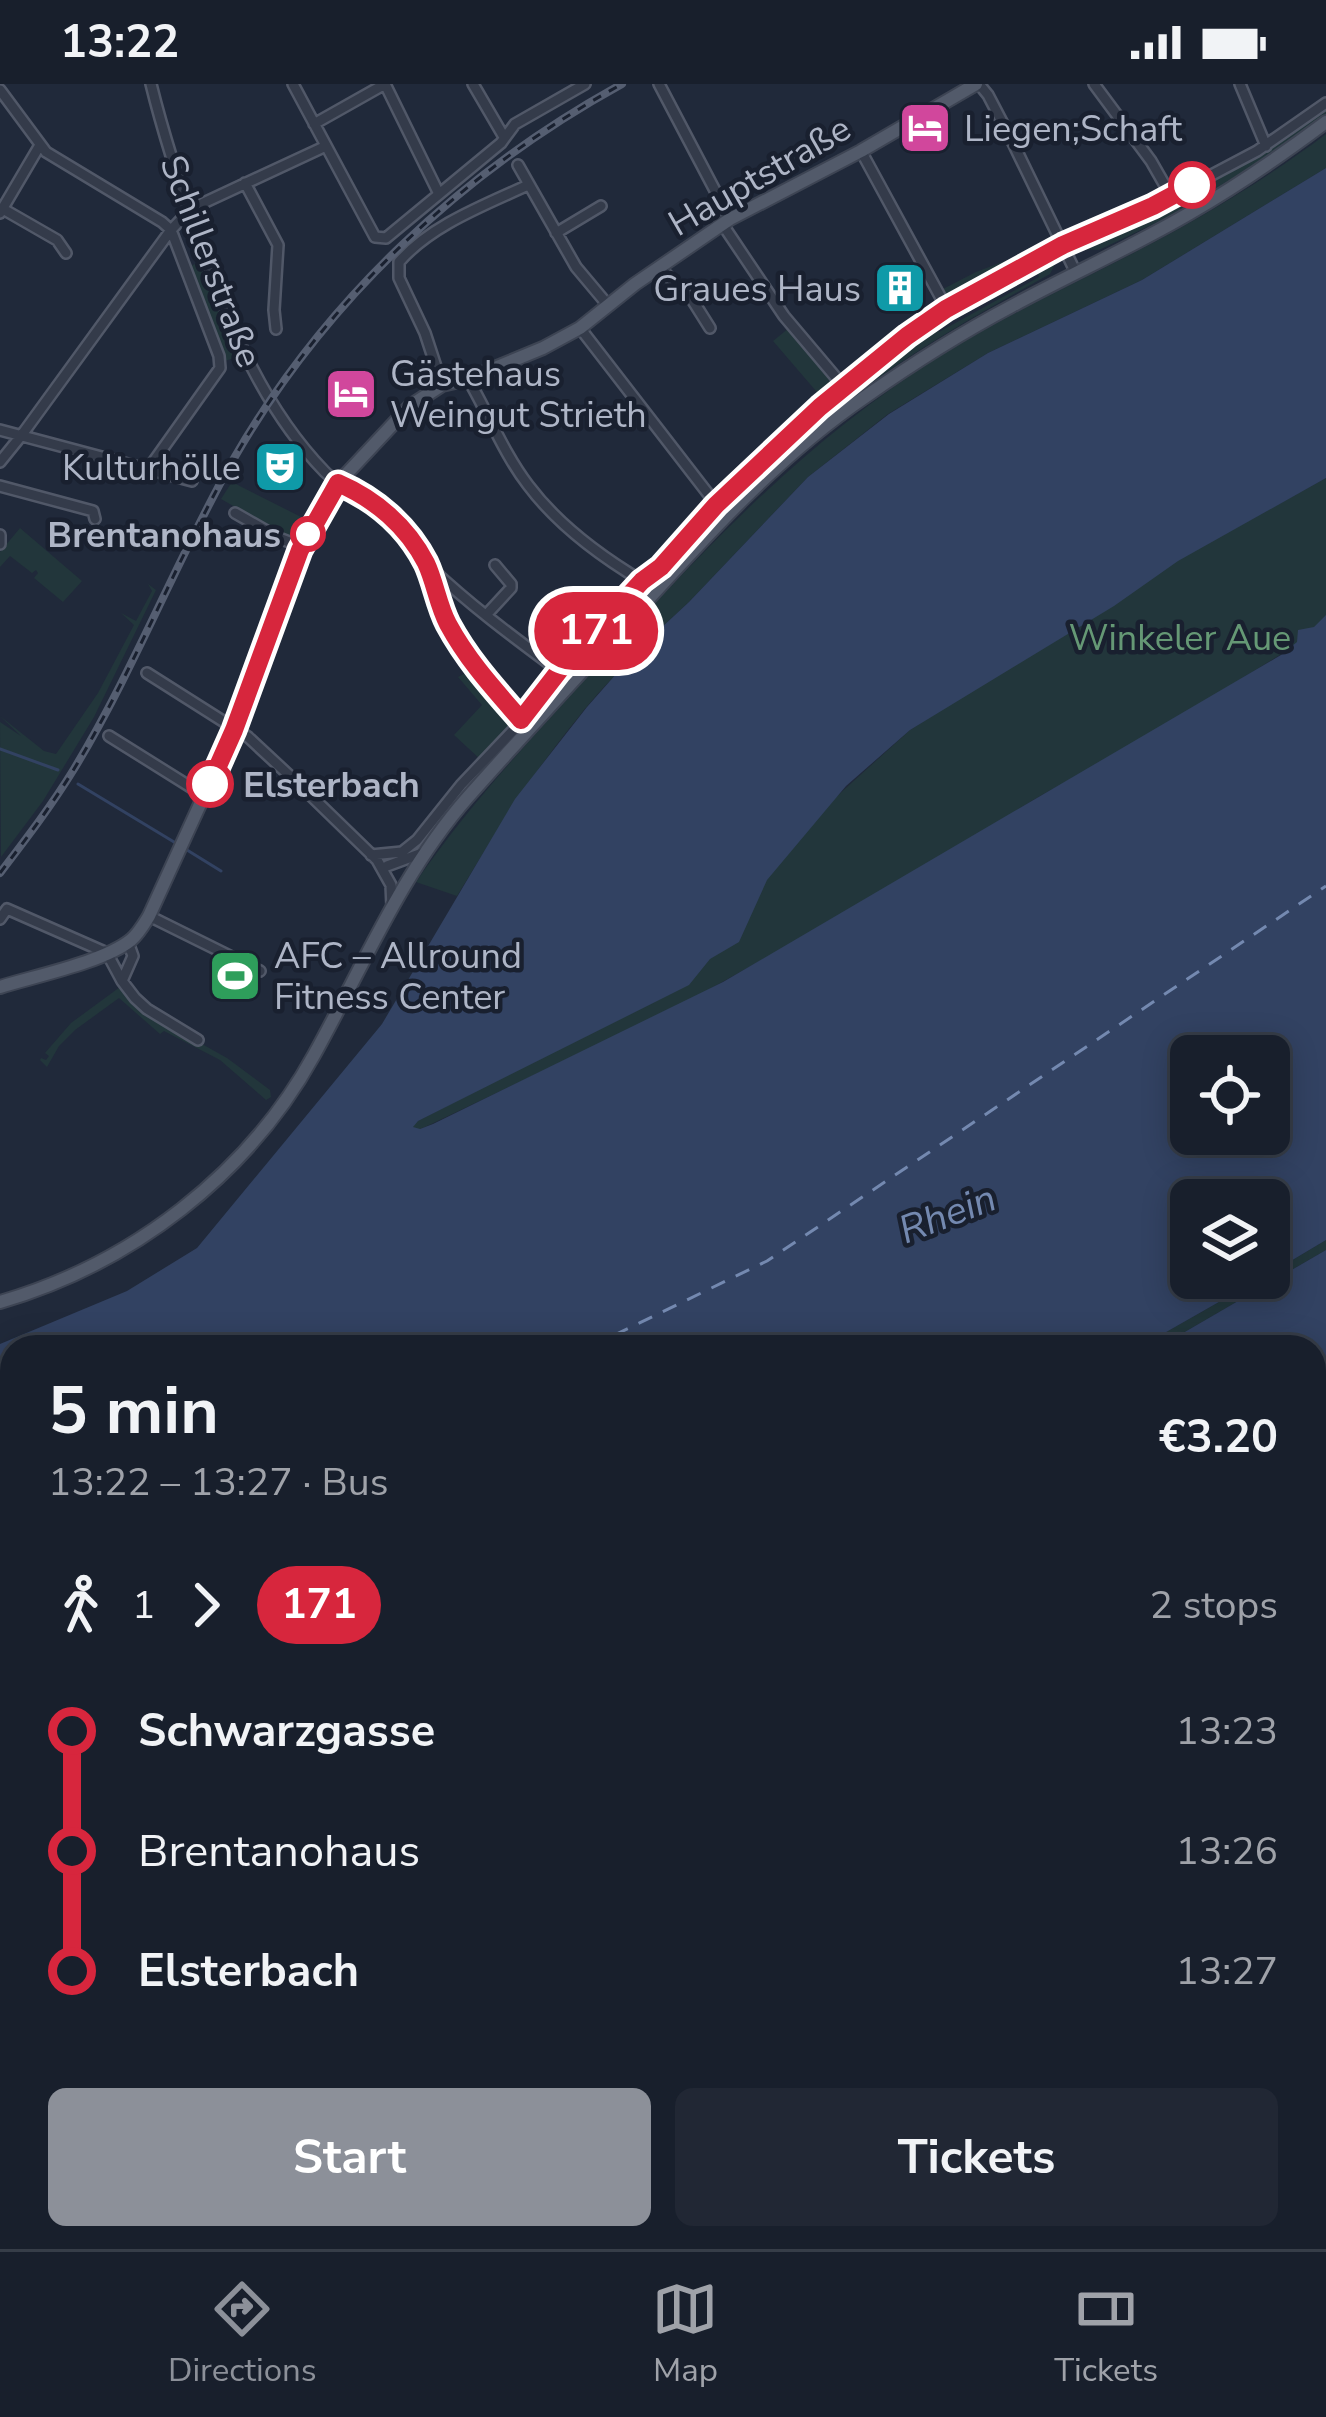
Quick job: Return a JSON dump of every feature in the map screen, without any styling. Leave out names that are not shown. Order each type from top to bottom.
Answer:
[{"type":"main road","name":"Hauptstraße","points":[[0,987],[107,953],[128,942],[149,916],[234,730],[302,547],[338,483],[410,406],[442,385],[469,379],[580,328],[727,222],[978,84]]},
{"type":"main road","points":[[0,1302],[58,1282],[130,1245],[196,1197],[251,1144],[312,1059],[392,907],[399,884],[466,799],[737,505],[810,439],[943,345],[1181,218],[1326,122]]},
{"type":"street","name":"Schillerstraße","points":[[152,84],[188,211],[257,380],[296,438],[338,483],[373,501],[391,517],[427,565]]},
{"type":"street","points":[[293,84],[375,238],[392,236],[501,143],[515,124],[585,84]]},
{"type":"street","points":[[314,124],[385,84],[439,194]]},
{"type":"street","points":[[473,84],[504,137]]},
{"type":"street","points":[[658,84],[727,222],[784,316],[844,387]]},
{"type":"street","points":[[978,84],[996,109],[1076,273]]},
{"type":"street","points":[[1094,84],[1171,196]]},
{"type":"street","points":[[1240,84],[1266,146]]},
{"type":"street","points":[[0,90],[46,152],[171,230],[220,368],[149,468]]},
{"type":"street","points":[[378,860],[410,847],[559,671],[716,505],[907,336],[946,309],[1063,245],[1266,146],[1326,103]]},
{"type":"street","points":[[40,145],[1,211],[56,240],[66,253]]},
{"type":"street","points":[[0,462],[188,211],[326,146]]},
{"type":"street","points":[[861,151],[946,309]]},
{"type":"street","points":[[518,165],[576,267],[608,304]]},
{"type":"street","points":[[245,184],[278,245],[276,328]]},
{"type":"street","points":[[442,385],[398,273],[399,262],[467,214],[528,185]]},
{"type":"street","points":[[556,233],[601,206]]},
{"type":"street","points":[[659,267],[693,301],[710,328]]},
{"type":"street","points":[[580,328],[716,505]]},
{"type":"street","points":[[469,379],[525,482],[602,556],[642,581]]},
{"type":"street","points":[[0,430],[192,481]]},
{"type":"street","points":[[0,486],[93,511],[95,519]]},
{"type":"street","points":[[235,513],[302,547]]},
{"type":"street","points":[[427,565],[559,671]]},
{"type":"street","points":[[427,565],[436,599],[468,658],[521,720]]},
{"type":"street","points":[[487,614],[512,584],[495,565]]},
{"type":"street","points":[[147,673],[248,737],[378,860],[397,872],[399,884]]},
{"type":"street","points":[[109,736],[205,796]]},
{"type":"street","points":[[378,860],[425,852]]},
{"type":"street","points":[[0,919],[7,909],[107,953],[122,981],[148,1010],[198,1040]]},
{"type":"street","points":[[149,916],[260,971]]},
{"type":"street","points":[[122,981],[133,956],[128,942]]},
{"type":"green space","points":[[1326,107],[1326,114],[1246,170],[1170,216],[1099,250],[1080,249],[1078,242],[1087,237],[1095,241],[1160,214],[1160,207],[1273,146]]},
{"type":"green space","points":[[1326,134],[1326,168],[1142,280],[988,353],[888,414],[808,477],[590,702],[524,791],[457,896],[416,882],[500,774],[672,585],[755,502],[843,425],[964,341],[1189,223]]},
{"type":"green space","points":[[1054,235],[1058,244],[949,300],[943,289],[1042,247]]},
{"type":"green space","points":[[1058,258],[1050,274],[924,347],[821,421],[733,499],[652,585],[719,505],[869,371],[932,323],[939,332],[1039,277],[1037,272],[1044,267],[1041,261]]},
{"type":"green space","points":[[199,262],[237,357],[225,361],[189,267]]},
{"type":"green space","points":[[789,328],[836,385],[822,398],[773,341]]},
{"type":"green space","name":"Winkeler Aue","points":[[1326,478],[1326,623],[1307,638],[866,902],[679,1006],[406,1136],[402,1129],[604,1025],[771,856],[910,730],[1161,569]]},
{"type":"green space","points":[[232,482],[305,519],[294,540],[221,499]]},
{"type":"green space","points":[[20,528],[82,581],[63,602],[34,578],[36,570],[32,573],[10,556],[0,567],[0,552]]},
{"type":"green space","points":[[148,584],[156,590],[94,717],[43,801],[1,857],[0,722],[21,736],[0,716],[44,751],[56,754],[98,693],[134,625],[121,613],[136,621],[152,591]]},
{"type":"green space","points":[[471,670],[516,723],[481,760],[454,735],[482,705],[458,677]]},
{"type":"green space","points":[[120,987],[145,1012],[227,1058],[270,1090],[271,1097],[266,1100],[220,1060],[164,1031],[160,1034],[119,998],[75,1030],[47,1067],[40,1060],[46,1060],[45,1053],[71,1023]]},
{"type":"green space","points":[[1326,1240],[1326,1250],[1290,1271],[1290,1261]]},
{"type":"green space","points":[[1224,1299],[1242,1299],[1180,1335],[1161,1335]]},
{"type":"water","name":"Rhein","points":[[1326,168],[1326,478],[1178,561],[1114,606],[910,730],[846,786],[767,880],[739,942],[710,959],[689,985],[413,1127],[433,1124],[723,982],[1281,655],[1297,642],[1298,630],[1314,627],[1326,615],[1326,1240],[1290,1261],[1290,1179],[1170,1179],[1170,1299],[1224,1299],[1161,1335],[22,1335],[127,1291],[197,1248],[382,1024],[515,799],[587,707],[808,477],[889,414],[988,353],[1142,280]]},
{"type":"water","points":[[1326,1250],[1326,1335],[1180,1335],[1242,1299],[1290,1299],[1290,1271]]},
{"type":"waterway","name":"Elsterbach","points":[[0,749],[58,770]]},
{"type":"waterway","name":"Elsterbach","points":[[78,784],[179,845]]},
{"type":"waterway","name":"Elsterbach","points":[[187,850],[221,871]]},
{"type":"ferry route","points":[[615,1335],[767,1261],[1326,886]]},
{"type":"railway","points":[[0,873],[74,769],[233,460],[310,347],[354,294],[453,200],[563,119],[622,84]]},
{"type":"bus line","name":"171","points":[[210,784],[300,550],[338,483],[373,501],[409,538],[427,565],[436,599],[468,658],[521,720],[559,671],[734,487],[820,407],[907,336],[946,309],[1063,245],[1192,185]]},
{"type":"place","name":"Liegen;Schaft","points":[[925,128]]},
{"type":"place","name":"Graues Haus","points":[[900,288]]},
{"type":"place","name":"Gästehaus Weingut Strieth","points":[[351,394]]},
{"type":"place","name":"Kulturhölle","points":[[280,467]]},
{"type":"place","name":"Brentanohaus","points":[[308,534]]},
{"type":"place","name":"Elsterbach","points":[[210,784]]},
{"type":"place","name":"AFC – Allround Fitness Center","points":[[235,976]]}]
